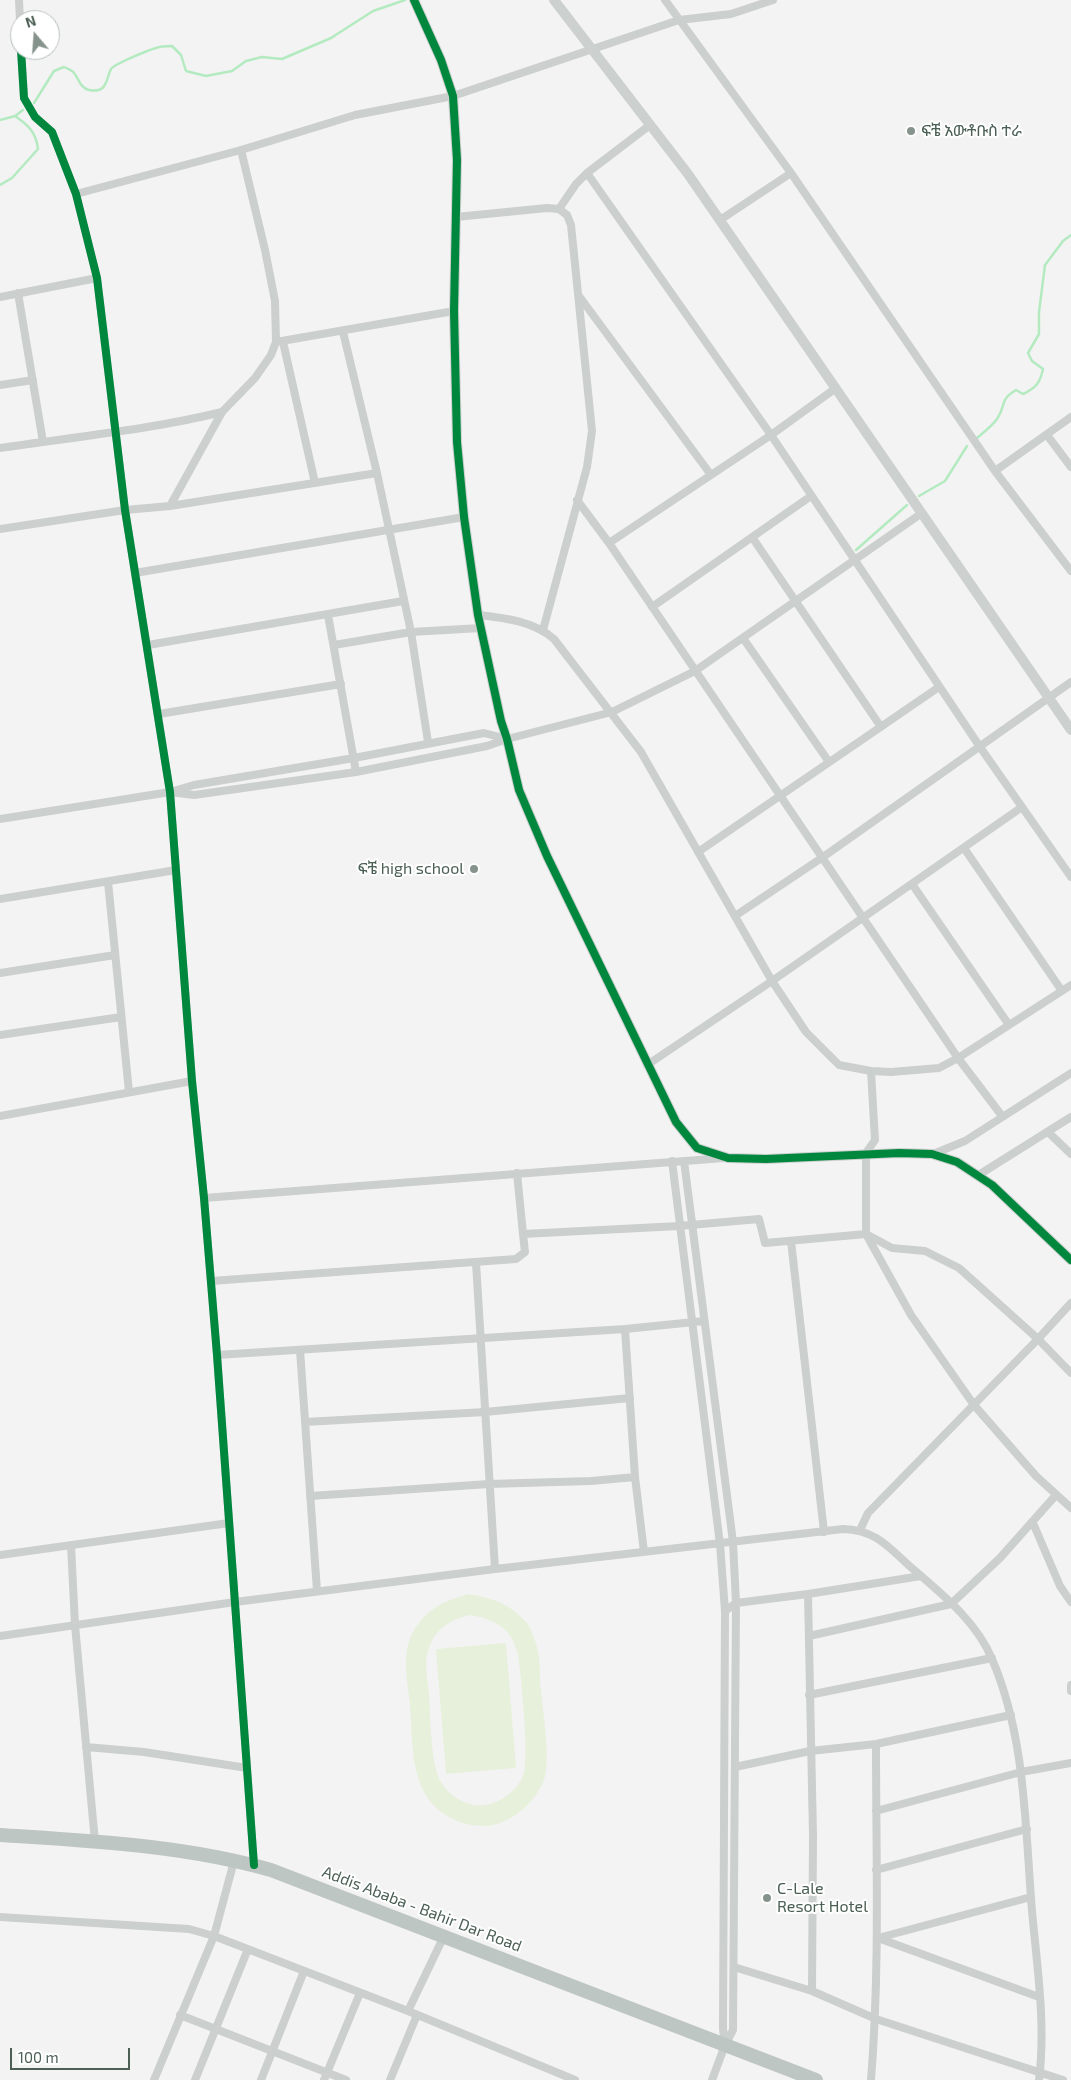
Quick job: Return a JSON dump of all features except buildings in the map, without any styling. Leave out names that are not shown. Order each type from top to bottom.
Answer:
[{"type":"highway","name":"Addis Ababa - Bahir Dar Road","points":[[0,1832],[184,1850],[254,1865],[444,1936],[816,2080]]},
{"type":"street","points":[[554,0],[688,174],[1071,730]]},
{"type":"street","points":[[665,0],[791,173],[995,471],[1071,572]]},
{"type":"street","points":[[76,194],[241,150],[355,115],[453,96],[679,20],[731,14],[773,0]]},
{"type":"street","points":[[415,3],[441,60],[453,96],[457,160],[454,311],[457,442],[464,517],[478,615],[518,790],[547,856],[676,1122],[697,1148],[728,1158]]},
{"type":"street","points":[[22,60],[24,98],[35,117],[52,132],[76,194],[97,278],[125,510],[170,792],[192,1081],[217,1354],[254,1865]]},
{"type":"street","points":[[559,209],[576,184],[587,173],[650,124]]},
{"type":"street","points":[[241,150],[265,250],[275,301],[280,342],[315,483]]},
{"type":"street","points":[[587,173],[771,435],[939,687],[1071,877]]},
{"type":"street","points":[[720,220],[791,173]]},
{"type":"street","points":[[456,217],[547,208],[559,209],[567,215],[571,225],[592,431],[587,467],[543,630]]},
{"type":"street","points":[[0,297],[97,278]]},
{"type":"street","points":[[18,293],[44,442]]},
{"type":"street","points":[[579,296],[711,475]]},
{"type":"street","points":[[170,506],[222,412],[255,378],[280,342],[454,311]]},
{"type":"street","points":[[343,332],[377,473],[411,632],[428,742]]},
{"type":"street","points":[[0,385],[33,380]]},
{"type":"street","points":[[609,543],[771,435],[836,388]]},
{"type":"street","points":[[0,448],[115,431],[222,412]]},
{"type":"street","points":[[995,471],[1071,418]]},
{"type":"street","points":[[1047,435],[1071,467]]},
{"type":"street","points":[[0,529],[125,510],[170,506],[377,473]]},
{"type":"street","points":[[652,607],[811,496]]},
{"type":"street","points":[[577,500],[609,543],[958,1058],[1002,1116]]},
{"type":"street","points":[[170,792],[194,795],[356,772],[486,746],[612,712],[695,671],[922,513]]},
{"type":"street","points":[[135,573],[464,517]]},
{"type":"street","points":[[752,537],[880,727]]},
{"type":"street","points":[[148,645],[403,601]]},
{"type":"street","points":[[328,615],[356,772]]},
{"type":"street","points":[[478,615],[510,618],[543,630],[554,639],[641,752],[772,982],[806,1032],[839,1065],[871,1072],[939,1068],[958,1058],[1071,985]]},
{"type":"street","points":[[334,644],[411,632],[481,628]]},
{"type":"street","points":[[743,638],[829,762]]},
{"type":"street","points":[[735,916],[823,857],[1071,682]]},
{"type":"street","points":[[158,714],[341,684]]},
{"type":"street","points":[[698,852],[939,687]]},
{"type":"street","points":[[0,819],[170,792],[194,785],[354,758],[484,732],[507,739]]},
{"type":"street","points":[[647,1065],[772,982],[1022,807]]},
{"type":"street","points":[[964,848],[1062,991]]},
{"type":"street","points":[[0,900],[176,870]]},
{"type":"street","points":[[108,882],[129,1092]]},
{"type":"street","points":[[912,884],[1009,1025]]},
{"type":"street","points":[[0,972],[115,955]]},
{"type":"street","points":[[0,1035],[122,1017]]},
{"type":"street","points":[[871,1072],[875,1140],[866,1153],[866,1234],[910,1315],[974,1406],[1036,1476],[1071,1508]]},
{"type":"street","points":[[934,1154],[965,1141],[1071,1073]]},
{"type":"street","points":[[0,1116],[192,1081]]},
{"type":"street","points":[[977,1176],[1071,1117]]},
{"type":"street","points":[[1048,1132],[1071,1154]]},
{"type":"street","points":[[204,1198],[684,1160],[766,1159],[866,1153],[934,1154],[957,1162],[992,1185],[1071,1260]]},
{"type":"street","points":[[684,1160],[733,1542],[736,1602],[733,2030],[725,2045],[712,2080]]},
{"type":"street","points":[[672,1161],[720,1544],[725,1611],[722,2029],[725,2045]]},
{"type":"street","points":[[211,1281],[516,1259],[525,1252],[517,1173]]},
{"type":"street","points":[[522,1234],[680,1226],[759,1219],[765,1243],[866,1234],[892,1248],[925,1251],[959,1268],[1038,1339],[1071,1373]]},
{"type":"street","points":[[791,1241],[824,1532]]},
{"type":"street","points":[[476,1263],[495,1569]]},
{"type":"street","points":[[860,1530],[868,1513],[974,1406],[1071,1303]]},
{"type":"street","points":[[217,1354],[625,1329],[704,1321]]},
{"type":"street","points":[[625,1329],[635,1476],[644,1552]]},
{"type":"street","points":[[300,1350],[317,1591]]},
{"type":"street","points":[[305,1422],[486,1412],[630,1398]]},
{"type":"street","points":[[310,1496],[489,1484],[591,1481],[635,1476]]},
{"type":"street","points":[[809,1636],[951,1604],[1000,1558],[1056,1495]]},
{"type":"street","points":[[0,1555],[228,1523]]},
{"type":"street","points":[[1032,1524],[1060,1586],[1071,1602]]},
{"type":"street","points":[[0,1636],[235,1602],[495,1569],[824,1532],[860,1530],[876,1537],[921,1576],[973,1626],[992,1658],[1011,1715],[1022,1772],[1027,1829],[1041,2015],[1039,2076]]},
{"type":"street","points":[[71,1545],[75,1625],[95,1842]]},
{"type":"street","points":[[725,1611],[736,1602],[808,1594],[921,1576]]},
{"type":"street","points":[[808,1594],[813,1835],[812,1991]]},
{"type":"street","points":[[809,1694],[992,1658]]},
{"type":"street","points":[[1071,1685],[1071,1690]]},
{"type":"street","points":[[735,1767],[810,1752],[876,1744],[1011,1715]]},
{"type":"street","points":[[871,2080],[876,2019],[878,1938],[876,1744]]},
{"type":"street","points":[[86,1746],[144,1752],[247,1768]]},
{"type":"street","points":[[876,1811],[1022,1772],[1071,1763]]},
{"type":"street","points":[[876,1870],[1027,1829]]},
{"type":"street","points":[[154,2080],[214,1936],[234,1861]]},
{"type":"street","points":[[878,1938],[1031,1897]]},
{"type":"street","points":[[0,1916],[189,1929],[214,1936],[408,2011],[575,2080]]},
{"type":"street","points":[[408,2011],[444,1936]]},
{"type":"street","points":[[878,1938],[1039,1997]]},
{"type":"street","points":[[195,2080],[248,1949]]},
{"type":"street","points":[[734,1967],[812,1991],[876,2019],[1039,2076],[1063,2080]]},
{"type":"street","points":[[261,2080],[304,1971]]},
{"type":"street","points":[[326,2076],[360,1993]]},
{"type":"street","points":[[180,2015],[272,2051],[326,2076],[346,2080]]},
{"type":"street","points":[[390,2080],[417,2015]]},
{"type":"green space","points":[[468,1594],[485,1597],[500,1602],[514,1611],[530,1628],[537,1647],[539,1660],[547,1748],[546,1774],[539,1791],[527,1806],[512,1817],[494,1825],[471,1825],[457,1821],[436,1808],[426,1796],[420,1782],[413,1752],[406,1669],[409,1642],[417,1625],[429,1612]],"holes":[[[475,1616],[487,1619],[503,1628],[511,1637],[518,1653],[526,1754],[523,1776],[512,1791],[503,1798],[485,1805],[472,1805],[460,1800],[444,1787],[437,1774],[432,1740],[426,1661],[430,1645],[442,1628],[463,1617]]]},
{"type":"green space","points":[[506,1643],[516,1768],[446,1774],[436,1649]]},
{"type":"waterway","points":[[34,103],[54,71],[64,67],[73,72],[86,89],[95,91],[103,87],[111,69],[118,64],[158,47],[172,46],[181,55],[186,71],[206,76],[232,71],[246,61],[262,57],[282,59],[331,38],[373,11],[405,0]]},
{"type":"waterway","points":[[0,120],[15,116],[23,110]]},
{"type":"waterway","points":[[0,185],[12,178],[38,149],[31,130],[15,116]]},
{"type":"waterway","points":[[977,438],[997,419],[1005,400],[1010,394],[1016,390],[1023,394],[1027,392],[1037,384],[1040,378],[1043,369],[1032,361],[1028,353],[1039,334],[1039,312],[1045,265],[1063,241],[1071,235]]},
{"type":"waterway","points":[[919,496],[945,481],[967,446]]},
{"type":"waterway","points":[[856,550],[907,505]]},
{"type":"cycle path","points":[[414,0],[441,60],[453,96],[457,160],[454,311],[457,442],[464,517],[478,615],[501,721],[519,790],[547,856],[676,1122],[697,1148],[728,1158],[766,1159],[899,1153],[932,1154],[957,1162],[992,1185],[1071,1260]]},
{"type":"cycle path","points":[[22,60],[24,98],[35,117],[52,132],[76,194],[97,278],[125,510],[170,792],[192,1081],[217,1355],[254,1865]]},
{"type":"place","name":"ፍቼ አውቶቡስ ተራ","points":[[911,131]]},
{"type":"place","name":"ፍቼ high school","points":[[474,869]]},
{"type":"place","name":"C-Lale Resort Hotel","points":[[767,1898]]}]
